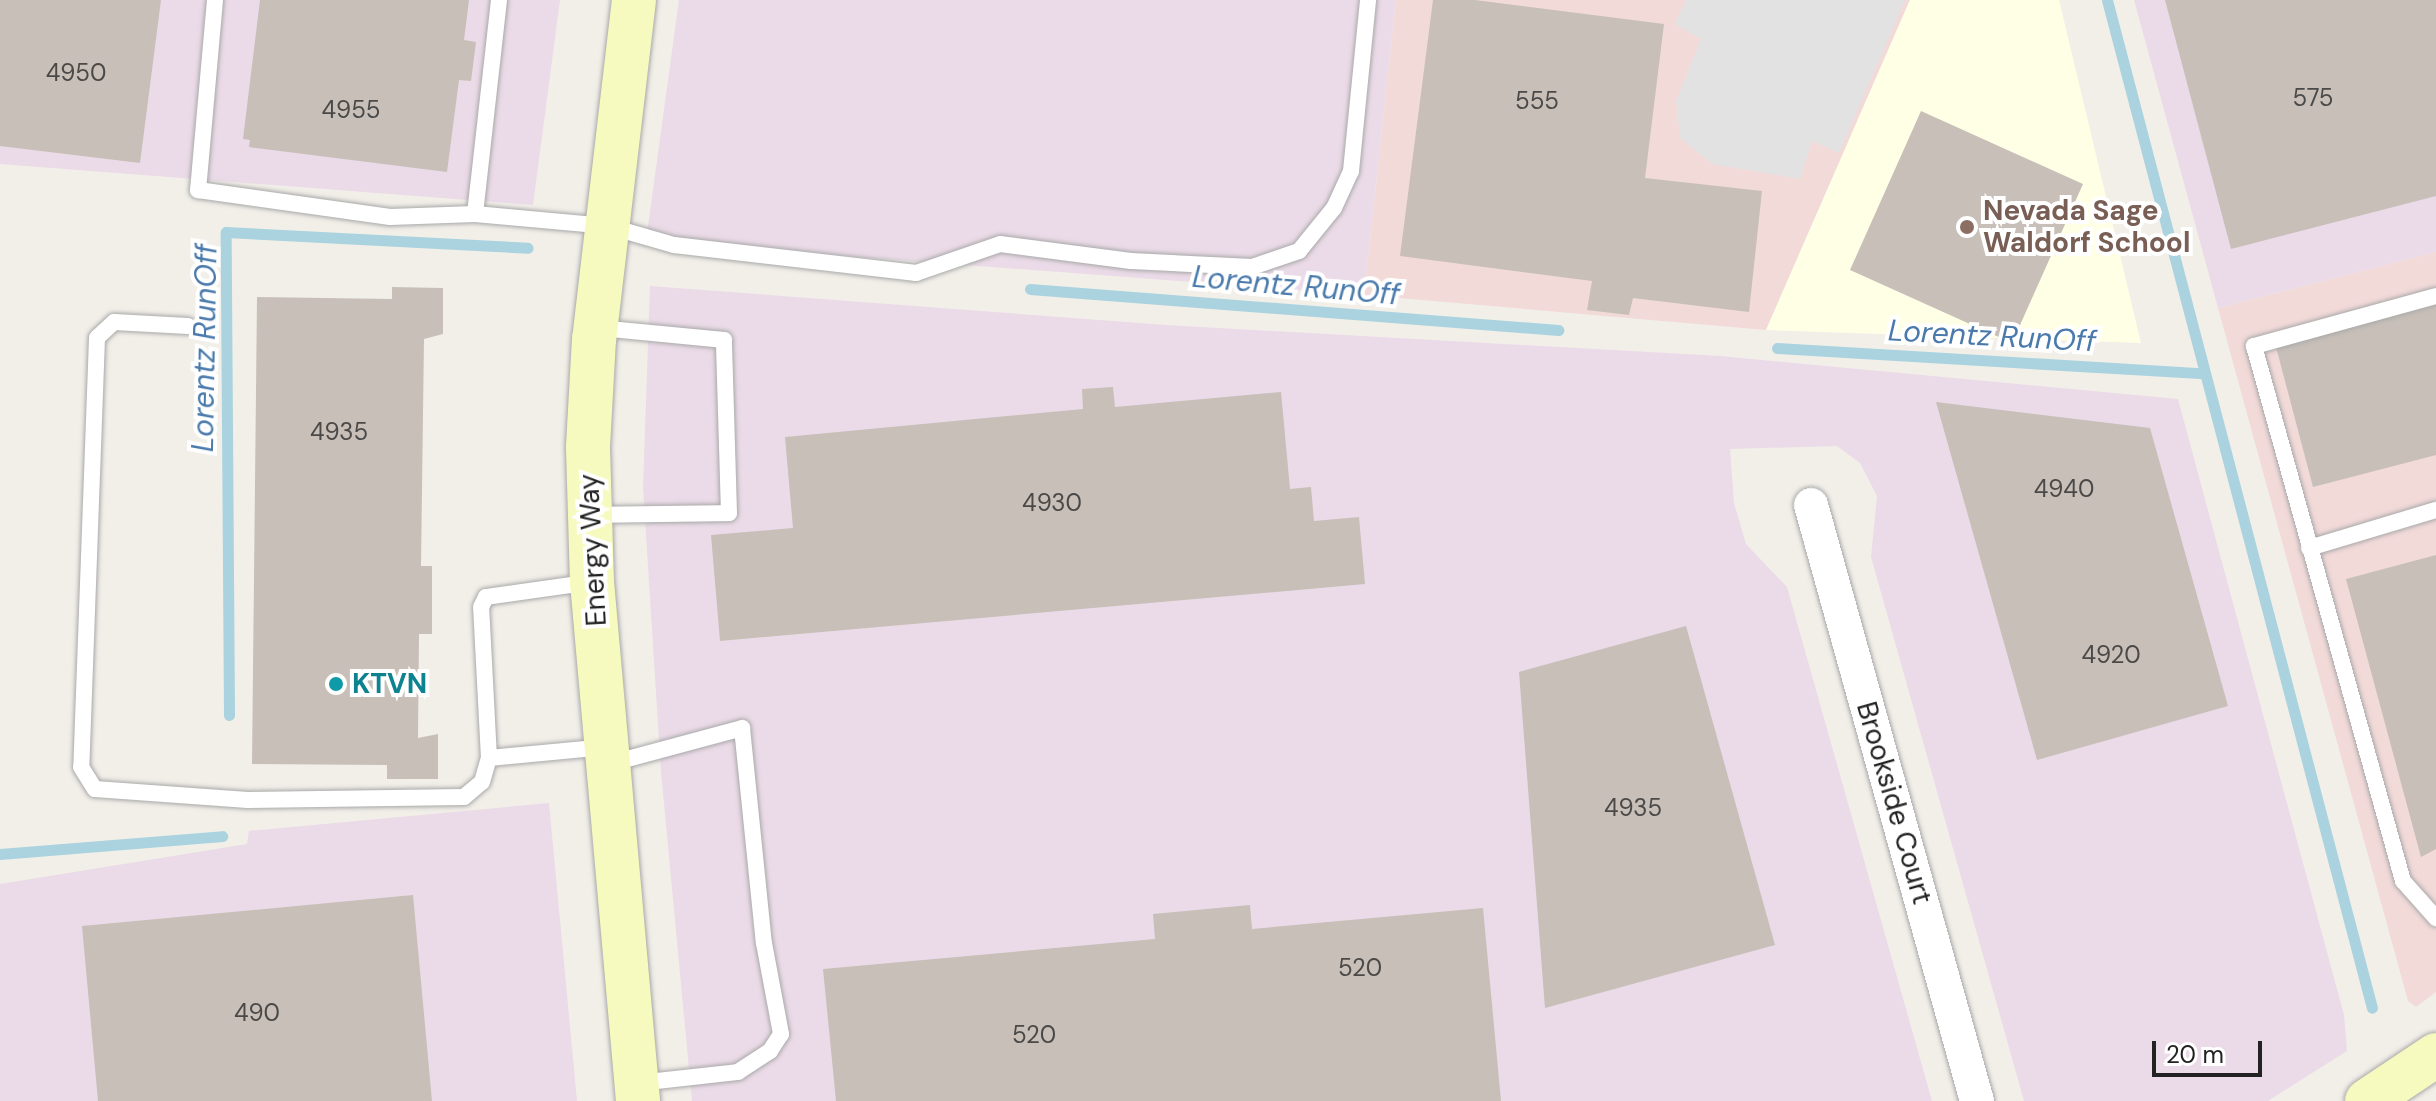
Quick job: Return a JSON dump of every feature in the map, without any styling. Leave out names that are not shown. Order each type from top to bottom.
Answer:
[{"type":"street","name":"Energy Way","points":[[634,0],[596,328],[590,515],[592,582],[637,1092]]},
{"type":"street","name":"Brookside Court","points":[[1811,505],[1977,1101]]},
{"type":"street","points":[[2367,1101],[2436,1055]]},
{"type":"lane","points":[[215,0],[198,190],[390,217],[475,214],[608,226],[674,245],[916,273],[1000,244],[1131,261],[1252,267],[1299,251],[1334,208],[1351,171],[1368,0]]},
{"type":"lane","points":[[475,214],[499,0]]},
{"type":"lane","points":[[2436,296],[2254,346],[2403,881],[2436,918]]},
{"type":"lane","points":[[188,326],[114,322],[97,338],[81,767],[95,789],[248,800],[464,797],[482,782],[489,758],[481,607],[486,597],[491,593],[592,582]]},
{"type":"lane","points":[[590,515],[729,513],[724,340],[596,328]]},
{"type":"lane","points":[[2309,548],[2436,510]]},
{"type":"lane","points":[[489,758],[608,755],[742,728],[764,943],[781,1034],[770,1051],[738,1072],[637,1092]]},
{"type":"shaded area","points":[[0,0],[560,0],[533,205],[0,164]]},
{"type":"shaded area","points":[[679,0],[1396,0],[1364,295],[646,241]]},
{"type":"shaded area","points":[[1396,0],[1910,0],[1766,330],[1364,295]]},
{"type":"shaded area","points":[[1686,0],[1905,0],[1839,153],[1812,141],[1800,179],[1712,164],[1680,138],[1676,101],[1701,39],[1675,24]]},
{"type":"shaded area","points":[[1910,0],[2059,0],[2141,343],[1766,330]]},
{"type":"shaded area","points":[[2134,0],[2436,0],[2436,252],[2218,308]]},
{"type":"shaded area","points":[[2436,252],[2436,992],[2416,1007],[2408,1001],[2218,308]]},
{"type":"shaded area","points":[[650,286],[1166,325],[1720,356],[2178,399],[2344,1015],[2347,1051],[2268,1101],[2024,1101],[1871,557],[1877,496],[1860,463],[1837,446],[1730,449],[1734,503],[1746,544],[1787,587],[1932,1101],[692,1101],[661,772],[643,487]]},
{"type":"shaded area","points":[[549,803],[577,1101],[0,1101],[0,884],[247,844],[249,831]]},
{"type":"building","points":[[0,0],[161,0],[140,163],[0,146]]},
{"type":"building","points":[[260,0],[469,0],[464,40],[476,42],[471,81],[459,80],[447,172],[249,147],[250,140],[243,139]]},
{"type":"building","points":[[1433,0],[1475,0],[1664,24],[1645,178],[1762,191],[1749,312],[1633,298],[1629,315],[1587,310],[1592,281],[1400,256]]},
{"type":"building","points":[[2165,0],[2436,0],[2436,196],[2231,249]]},
{"type":"building","name":"Nevada Sage Waldorf School","points":[[1921,111],[2083,184],[2012,343],[1850,270]]},
{"type":"building","points":[[392,287],[443,288],[443,334],[424,339],[421,566],[432,566],[432,634],[419,634],[418,738],[438,734],[438,779],[387,779],[387,765],[252,764],[257,297],[392,299]]},
{"type":"building","points":[[2436,305],[2436,455],[2313,487],[2276,347]]},
{"type":"building","points":[[1113,387],[1115,407],[1281,392],[1290,489],[1311,487],[1314,521],[1359,517],[1365,584],[720,641],[711,535],[793,528],[785,437],[1083,409],[1082,389]]},
{"type":"building","points":[[1936,402],[2150,428],[2228,706],[2037,760]]},
{"type":"building","points":[[2436,555],[2436,849],[2421,857],[2346,579]]},
{"type":"building","points":[[1686,626],[1775,945],[1545,1008],[1519,672]]},
{"type":"building","points":[[413,895],[432,1101],[98,1101],[82,926]]},
{"type":"building","points":[[1250,905],[1252,929],[1483,908],[1501,1101],[836,1101],[823,969],[1155,939],[1153,914]]},
{"type":"waterway","points":[[2107,0],[2372,1008]]},
{"type":"waterway","name":"Lorentz RunOff","points":[[229,715],[226,232],[528,248]]},
{"type":"waterway","name":"Lorentz RunOff","points":[[1030,289],[1558,330]]},
{"type":"waterway","name":"Lorentz RunOff","points":[[1777,348],[2204,373]]},
{"type":"waterway","name":"Lorentz RunOff","points":[[0,854],[222,836]]},
{"type":"place","name":"Nevada Sage Waldorf School","points":[[1967,227]]},
{"type":"place","name":"KTVN","points":[[336,684]]}]
